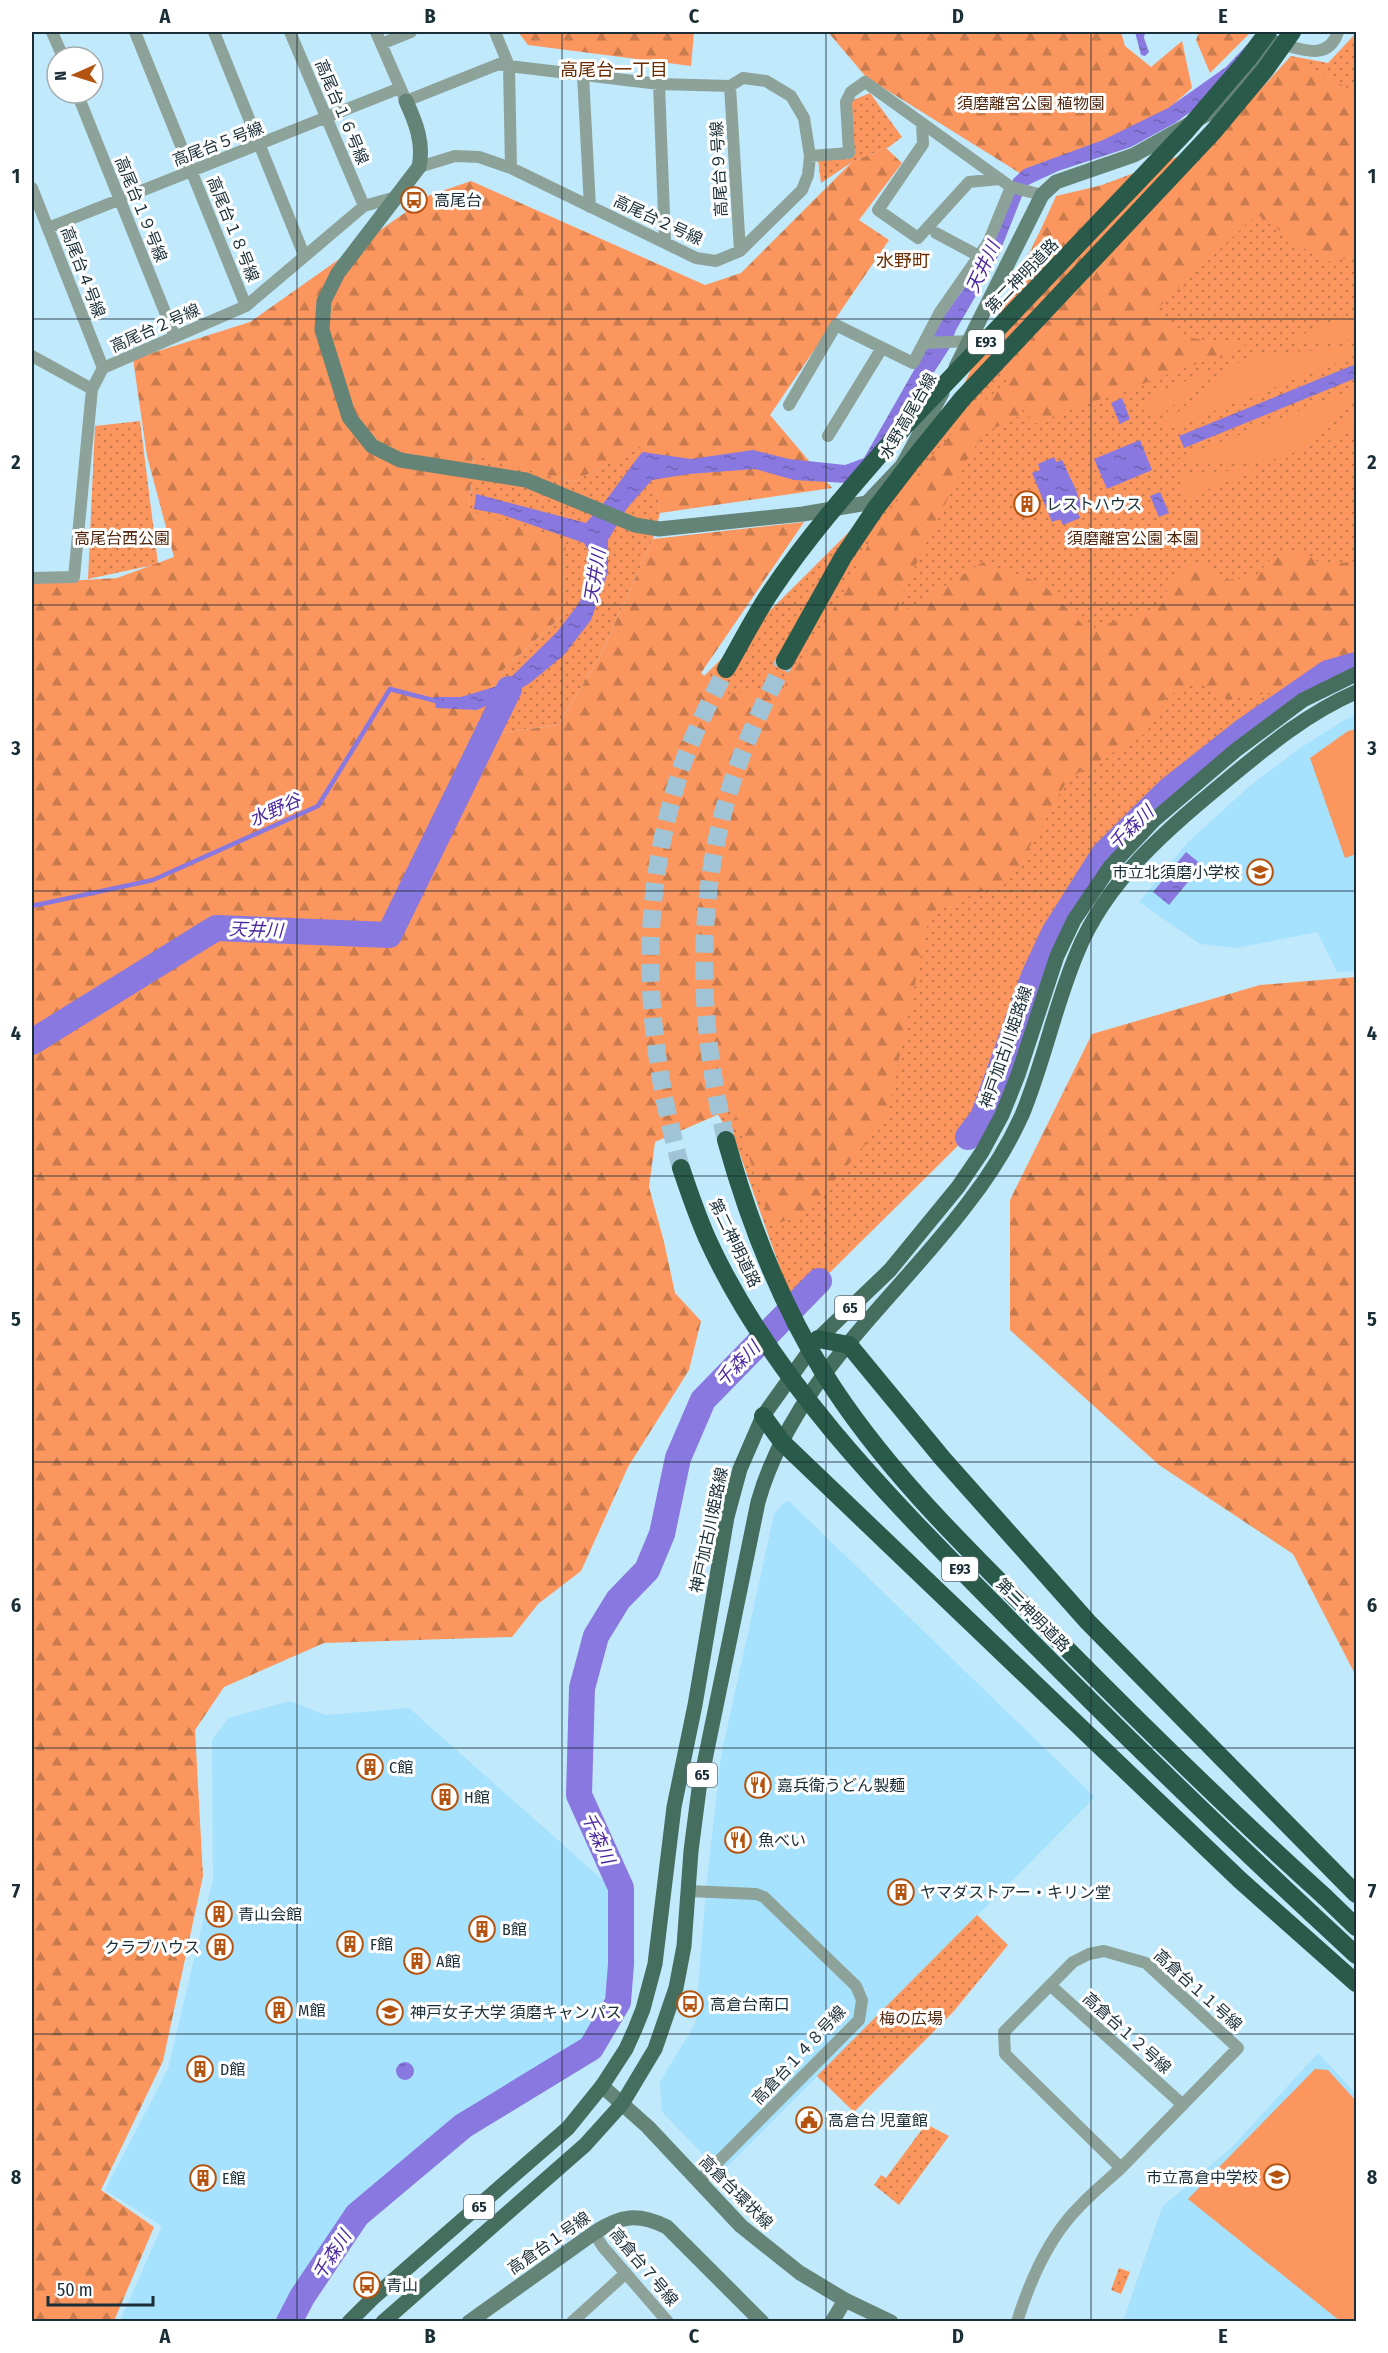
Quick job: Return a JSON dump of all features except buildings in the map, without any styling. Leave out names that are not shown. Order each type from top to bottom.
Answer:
[{"type":"highway","name":"E93","points":[[785,661],[843,557],[876,508],[912,461],[962,399],[1214,131],[1265,70],[1292,32]]},
{"type":"highway","name":"第二神明道路","points":[[726,669],[771,592],[797,555],[853,485],[904,427],[1186,131],[1239,69],[1276,35]]},
{"type":"highway","name":"第二神明道路","points":[[726,1140],[754,1231],[787,1307],[826,1377],[884,1457],[918,1497],[1098,1680],[1204,1785],[1356,1927]]},
{"type":"highway","name":"第二神明道路","points":[[681,1168],[707,1238],[750,1316],[775,1355],[834,1430],[922,1529],[1083,1694],[1356,1955]]},
{"type":"highway","points":[[818,1339],[849,1345],[942,1459],[1088,1622],[1356,1894]]},
{"type":"highway","points":[[763,1416],[782,1442],[1240,1880],[1356,1983]]},
{"type":"main road","name":"神戸加古川姫路線","points":[[349,2322],[412,2264],[560,2136],[602,2086],[631,2039],[652,1980],[674,1807],[695,1705],[727,1517],[740,1469],[763,1416],[818,1339],[890,1270],[958,1187],[982,1152],[1016,1083],[1049,976],[1061,946],[1086,900],[1110,867],[1154,820],[1236,750],[1303,700],[1356,674]]},
{"type":"main road","name":"65","points":[[383,2322],[585,2145],[622,2104],[655,2049],[676,1988],[684,1946],[699,1789],[753,1522],[764,1481],[782,1442],[815,1384],[968,1204],[1006,1148],[1022,1113],[1077,951],[1094,920],[1125,874],[1145,851],[1172,826],[1268,747],[1311,715],[1356,692]]},
{"type":"street","name":"高尾台１８号線","points":[[135,32],[246,306]]},
{"type":"street","points":[[214,32],[304,255]]},
{"type":"street","name":"高尾台１６号線","points":[[290,32],[364,206]]},
{"type":"street","points":[[376,32],[417,126],[421,151],[419,167]]},
{"type":"street","points":[[381,44],[411,32]]},
{"type":"street","points":[[495,32],[509,66],[511,168]]},
{"type":"street","points":[[810,156],[849,153],[846,102],[851,92],[866,82],[1012,187],[1036,193],[1056,182],[1134,155],[1220,107],[1276,35],[1312,52],[1323,50],[1335,42],[1340,32]]},
{"type":"street","name":"高尾台２号線","points":[[403,95],[499,64],[658,84],[730,86],[743,78],[766,81],[791,96],[804,118],[810,156],[808,175],[802,190],[740,251],[716,261],[696,258],[511,168],[478,157],[455,156],[419,167]]},
{"type":"street","points":[[583,75],[590,207]]},
{"type":"street","points":[[658,84],[665,242]]},
{"type":"street","name":"高尾台９号線","points":[[730,86],[740,251]]},
{"type":"street","name":"高尾台５号線","points":[[48,228],[326,118],[403,95]]},
{"type":"street","name":"高尾台１９号線","points":[[82,105],[175,337]]},
{"type":"street","points":[[921,123],[923,144],[878,210],[918,237],[969,182],[1000,179]]},
{"type":"street","name":"水野高尾台線","points":[[419,167],[338,273],[324,302],[322,330],[349,417],[372,446],[400,460],[526,480],[635,525],[660,529],[803,514],[867,502],[902,466],[970,341],[1036,193]]},
{"type":"street","points":[[789,405],[836,325],[913,363],[928,342],[940,312],[988,243],[1012,187]]},
{"type":"street","name":"高尾台４号線","points":[[32,188],[103,368]]},
{"type":"street","points":[[364,206],[396,197]]},
{"type":"street","name":"高尾台２号線","points":[[32,578],[74,577],[92,389],[103,368],[246,306],[364,206]]},
{"type":"street","points":[[936,233],[979,255]]},
{"type":"street","points":[[928,342],[970,341]]},
{"type":"street","points":[[828,436],[882,348]]},
{"type":"street","points":[[32,356],[92,389]]},
{"type":"street","name":"高倉台１４８号線","points":[[688,1891],[756,1894],[764,1897],[856,1986],[862,2000],[859,2020],[699,2181]]},
{"type":"street","name":"高倉台１１号線","points":[[1017,2322],[1029,2284],[1050,2245],[1077,2208],[1120,2168],[1238,2048],[1146,1963],[1104,1951],[1089,1954],[1073,1962],[1004,2032],[1005,2054],[1120,2168]]},
{"type":"street","name":"高倉台１２号線","points":[[1050,1985],[1183,2105]]},
{"type":"street","name":"高倉台環状線","points":[[602,2086],[648,2127],[741,2226],[800,2273],[846,2300],[891,2322]]},
{"type":"street","name":"高倉台１号線","points":[[469,2322],[612,2221],[631,2218],[648,2219],[667,2227],[762,2322]]},
{"type":"street","name":"高倉台７号線","points":[[594,2233],[603,2247],[668,2322]]},
{"type":"street","points":[[572,2322],[626,2273]]},
{"type":"street","points":[[832,2322],[846,2300]]},
{"type":"shaded area","name":"市立北須磨小学校","points":[[1356,715],[1356,971],[1337,972],[1317,932],[1237,948],[1200,944],[1139,902],[1188,842],[1252,784],[1299,749],[1344,720]]},
{"type":"shaded area","points":[[786,1501],[790,1502],[1095,1797],[721,2173],[662,2112],[660,2082],[695,2024],[706,1889],[721,1756],[774,1514]]},
{"type":"shaded area","name":"神戸女子大学 須磨キャンパス","points":[[290,1701],[325,1715],[409,1708],[613,1889],[611,1985],[584,2038],[458,2118],[351,2210],[297,2294],[283,2321],[120,2321],[162,2226],[105,2190],[168,2069],[213,1879],[212,1740],[228,1718]]},
{"type":"shaded area","name":"市立高倉中学校","points":[[1318,2053],[1356,2094],[1356,2321],[1123,2322],[1162,2207],[1232,2147]]},
{"type":"green space","points":[[518,32],[694,32],[691,66],[528,45]]},
{"type":"green space","name":"須磨離宮公園 植物園","points":[[828,32],[1121,32],[1125,46],[1151,67],[1182,41],[1192,88],[1159,117],[1023,175],[866,77]]},
{"type":"green space","points":[[1199,32],[1251,32],[1210,73],[1196,40]]},
{"type":"green space","name":"須磨離宮公園 本園","points":[[1356,33],[1356,666],[1329,677],[1288,699],[1171,795],[1105,858],[1049,946],[984,1120],[794,1308],[736,1143],[613,950],[692,688],[866,515],[952,408],[1054,203],[1214,143],[1291,56],[1328,63]]},
{"type":"green space","points":[[1291,56],[1356,93],[1356,257],[1323,262],[1257,214],[1157,309],[1182,337],[1248,345],[1033,424],[1011,388],[1024,414],[984,433],[966,461],[905,587],[894,618],[983,562],[1043,584],[1088,630],[1160,607],[1176,569],[1202,563],[1223,580],[1254,578],[1270,560],[1296,551],[1326,565],[1356,561],[1356,659],[1292,689],[1228,700],[1194,680],[1166,698],[1146,733],[1068,779],[1012,878],[930,913],[886,1120],[805,1215],[771,1225],[733,1108],[655,1142],[649,1187],[675,1293],[701,1321],[689,1370],[628,1467],[581,1571],[538,1604],[512,1637],[324,1643],[224,1687],[195,1730],[203,1876],[163,2061],[101,2190],[154,2227],[114,2321],[32,2322],[32,583],[117,578],[174,557],[147,456],[133,359],[250,322],[430,195],[471,181],[705,285],[741,273],[852,162],[886,148],[902,163],[859,220],[889,240],[770,415],[832,488],[660,513],[647,443],[573,482],[473,455],[469,510],[566,541],[562,616],[504,669],[473,737],[558,725],[599,658],[653,539],[804,522],[701,673],[726,694],[783,688],[839,600],[878,526],[927,462],[969,414],[1007,382],[987,349],[1056,196],[1192,164]]},
{"type":"green space","points":[[870,93],[902,137],[889,147],[852,162],[821,183],[818,160],[850,155],[851,101]]},
{"type":"green space","points":[[1356,312],[1356,330],[1353,331],[1356,339],[1279,344]]},
{"type":"green space","points":[[1356,348],[1356,355],[1164,431],[1161,426],[1236,364],[1256,354]]},
{"type":"green space","points":[[1217,368],[1155,421],[1153,419],[1145,398]]},
{"type":"green space","points":[[1356,388],[1356,401],[1298,451],[1276,459],[1177,464],[1177,460]]},
{"type":"green space","points":[[1356,411],[1356,429],[1318,445]]},
{"type":"green space","name":"高尾台西公園","points":[[140,421],[158,564],[88,579],[95,426]]},
{"type":"green space","points":[[648,442],[660,513],[653,539],[599,658],[558,725],[473,737],[504,669],[562,616],[469,510],[473,454],[573,482]]},
{"type":"green space","points":[[1258,469],[1186,498],[1178,474]]},
{"type":"green space","points":[[1356,729],[1356,854],[1345,858],[1310,758],[1348,731]]},
{"type":"green space","points":[[1356,977],[1356,1676],[1293,1554],[1159,1465],[1010,1330],[1010,1200],[1092,1034],[1260,985]]},
{"type":"green space","name":"梅の広場","points":[[977,1915],[1008,1945],[954,2011],[854,2112],[817,2076]]},
{"type":"green space","points":[[1315,2069],[1328,2070],[1356,2101],[1356,2321],[1340,2321],[1188,2199]]},
{"type":"green space","points":[[926,2124],[949,2136],[899,2205],[874,2185],[881,2175],[886,2178]]},
{"type":"green space","points":[[1119,2268],[1130,2272],[1121,2294],[1111,2290]]},
{"type":"water","points":[[1135,32],[1145,32],[1144,38],[1149,52],[1145,56],[1141,55]]},
{"type":"water","points":[[1259,32],[1238,78],[1175,123],[1131,147],[1058,171],[1026,186],[997,259],[956,330],[949,349],[874,472],[847,483],[794,480],[755,469],[689,474],[652,480],[627,508],[608,540],[608,572],[591,620],[564,655],[530,683],[477,710],[436,708],[434,697],[461,697],[504,684],[557,632],[580,602],[590,553],[584,543],[500,514],[474,509],[476,494],[586,523],[642,452],[691,459],[753,450],[789,459],[845,465],[864,458],[936,329],[979,265],[1003,214],[1013,179],[1024,169],[1103,140],[1168,108],[1226,67]]},
{"type":"water","points":[[1356,364],[1356,378],[1184,448],[1179,436]]},
{"type":"water","points":[[1122,398],[1130,419],[1120,424],[1111,403]]},
{"type":"water","points":[[1140,440],[1152,470],[1107,489],[1094,459]]},
{"type":"water","points":[[1054,457],[1056,462],[1062,460],[1082,509],[1077,511],[1080,518],[1063,525],[1060,519],[1052,522],[1032,473],[1040,470],[1038,464]]},
{"type":"water","points":[[1160,492],[1169,513],[1159,517],[1150,496]]},
{"type":"water","points":[[1186,852],[1202,865],[1169,905],[1153,892]]},
{"type":"water","points":[[405,2062],[411,2065],[414,2071],[411,2077],[405,2080],[399,2077],[396,2071],[399,2065]]},
{"type":"waterway","name":"千森川","points":[[968,1137],[983,1117],[1034,976],[1054,933],[1104,854],[1169,790],[1244,731],[1328,673],[1356,665]]},
{"type":"waterway","name":"水野谷","points":[[32,906],[153,880],[318,806],[390,689],[440,702]]},
{"type":"waterway","name":"天井川","points":[[32,1042],[216,928],[389,935],[509,689]]},
{"type":"waterway","name":"千森川","points":[[289,2322],[302,2297],[357,2215],[463,2126],[591,2048],[618,2002],[621,1964],[621,1888],[579,1795],[582,1688],[596,1636],[618,1600],[647,1570],[662,1534],[678,1458],[703,1400],[819,1281]]},
{"type":"tunnel","points":[[726,1140],[716,1093],[705,999],[704,951],[707,904],[713,857],[738,765],[754,725],[785,661]]},
{"type":"tunnel","points":[[681,1168],[669,1119],[653,1023],[650,975],[651,928],[664,831],[677,782],[705,711],[726,669]]},
{"type":"place","name":"高尾台","points":[[414,200]]},
{"type":"place","name":"レストハウス","points":[[1027,504]]},
{"type":"place","name":"市立北須磨小学校","points":[[1260,872]]},
{"type":"place","name":"C館","points":[[370,1767]]},
{"type":"place","name":"嘉兵衛うどん製麺","points":[[758,1785]]},
{"type":"place","name":"H館","points":[[445,1797]]},
{"type":"place","name":"魚べい","points":[[738,1840]]},
{"type":"place","name":"ヤマダストアー・キリン堂","points":[[901,1892]]},
{"type":"place","name":"青山会館","points":[[219,1914]]},
{"type":"place","name":"B館","points":[[482,1929]]},
{"type":"place","name":"F館","points":[[350,1944]]},
{"type":"place","name":"クラブハウス","points":[[220,1947]]},
{"type":"place","name":"A館","points":[[417,1961]]},
{"type":"place","name":"高倉台南口","points":[[690,2004]]},
{"type":"place","name":"M館","points":[[279,2010]]},
{"type":"place","name":"神戸女子大学 須磨キャンパス","points":[[390,2012]]},
{"type":"place","name":"D館","points":[[200,2069]]},
{"type":"place","name":"高倉台 児童館","points":[[809,2120]]},
{"type":"place","name":"市立高倉中学校","points":[[1277,2177]]},
{"type":"place","name":"E館","points":[[203,2178]]},
{"type":"place","name":"青山","points":[[367,2285]]},
{"type":"district","name":"高尾台一丁目","points":[[614,70]]},
{"type":"district","name":"水野町","points":[[903,261]]}]
